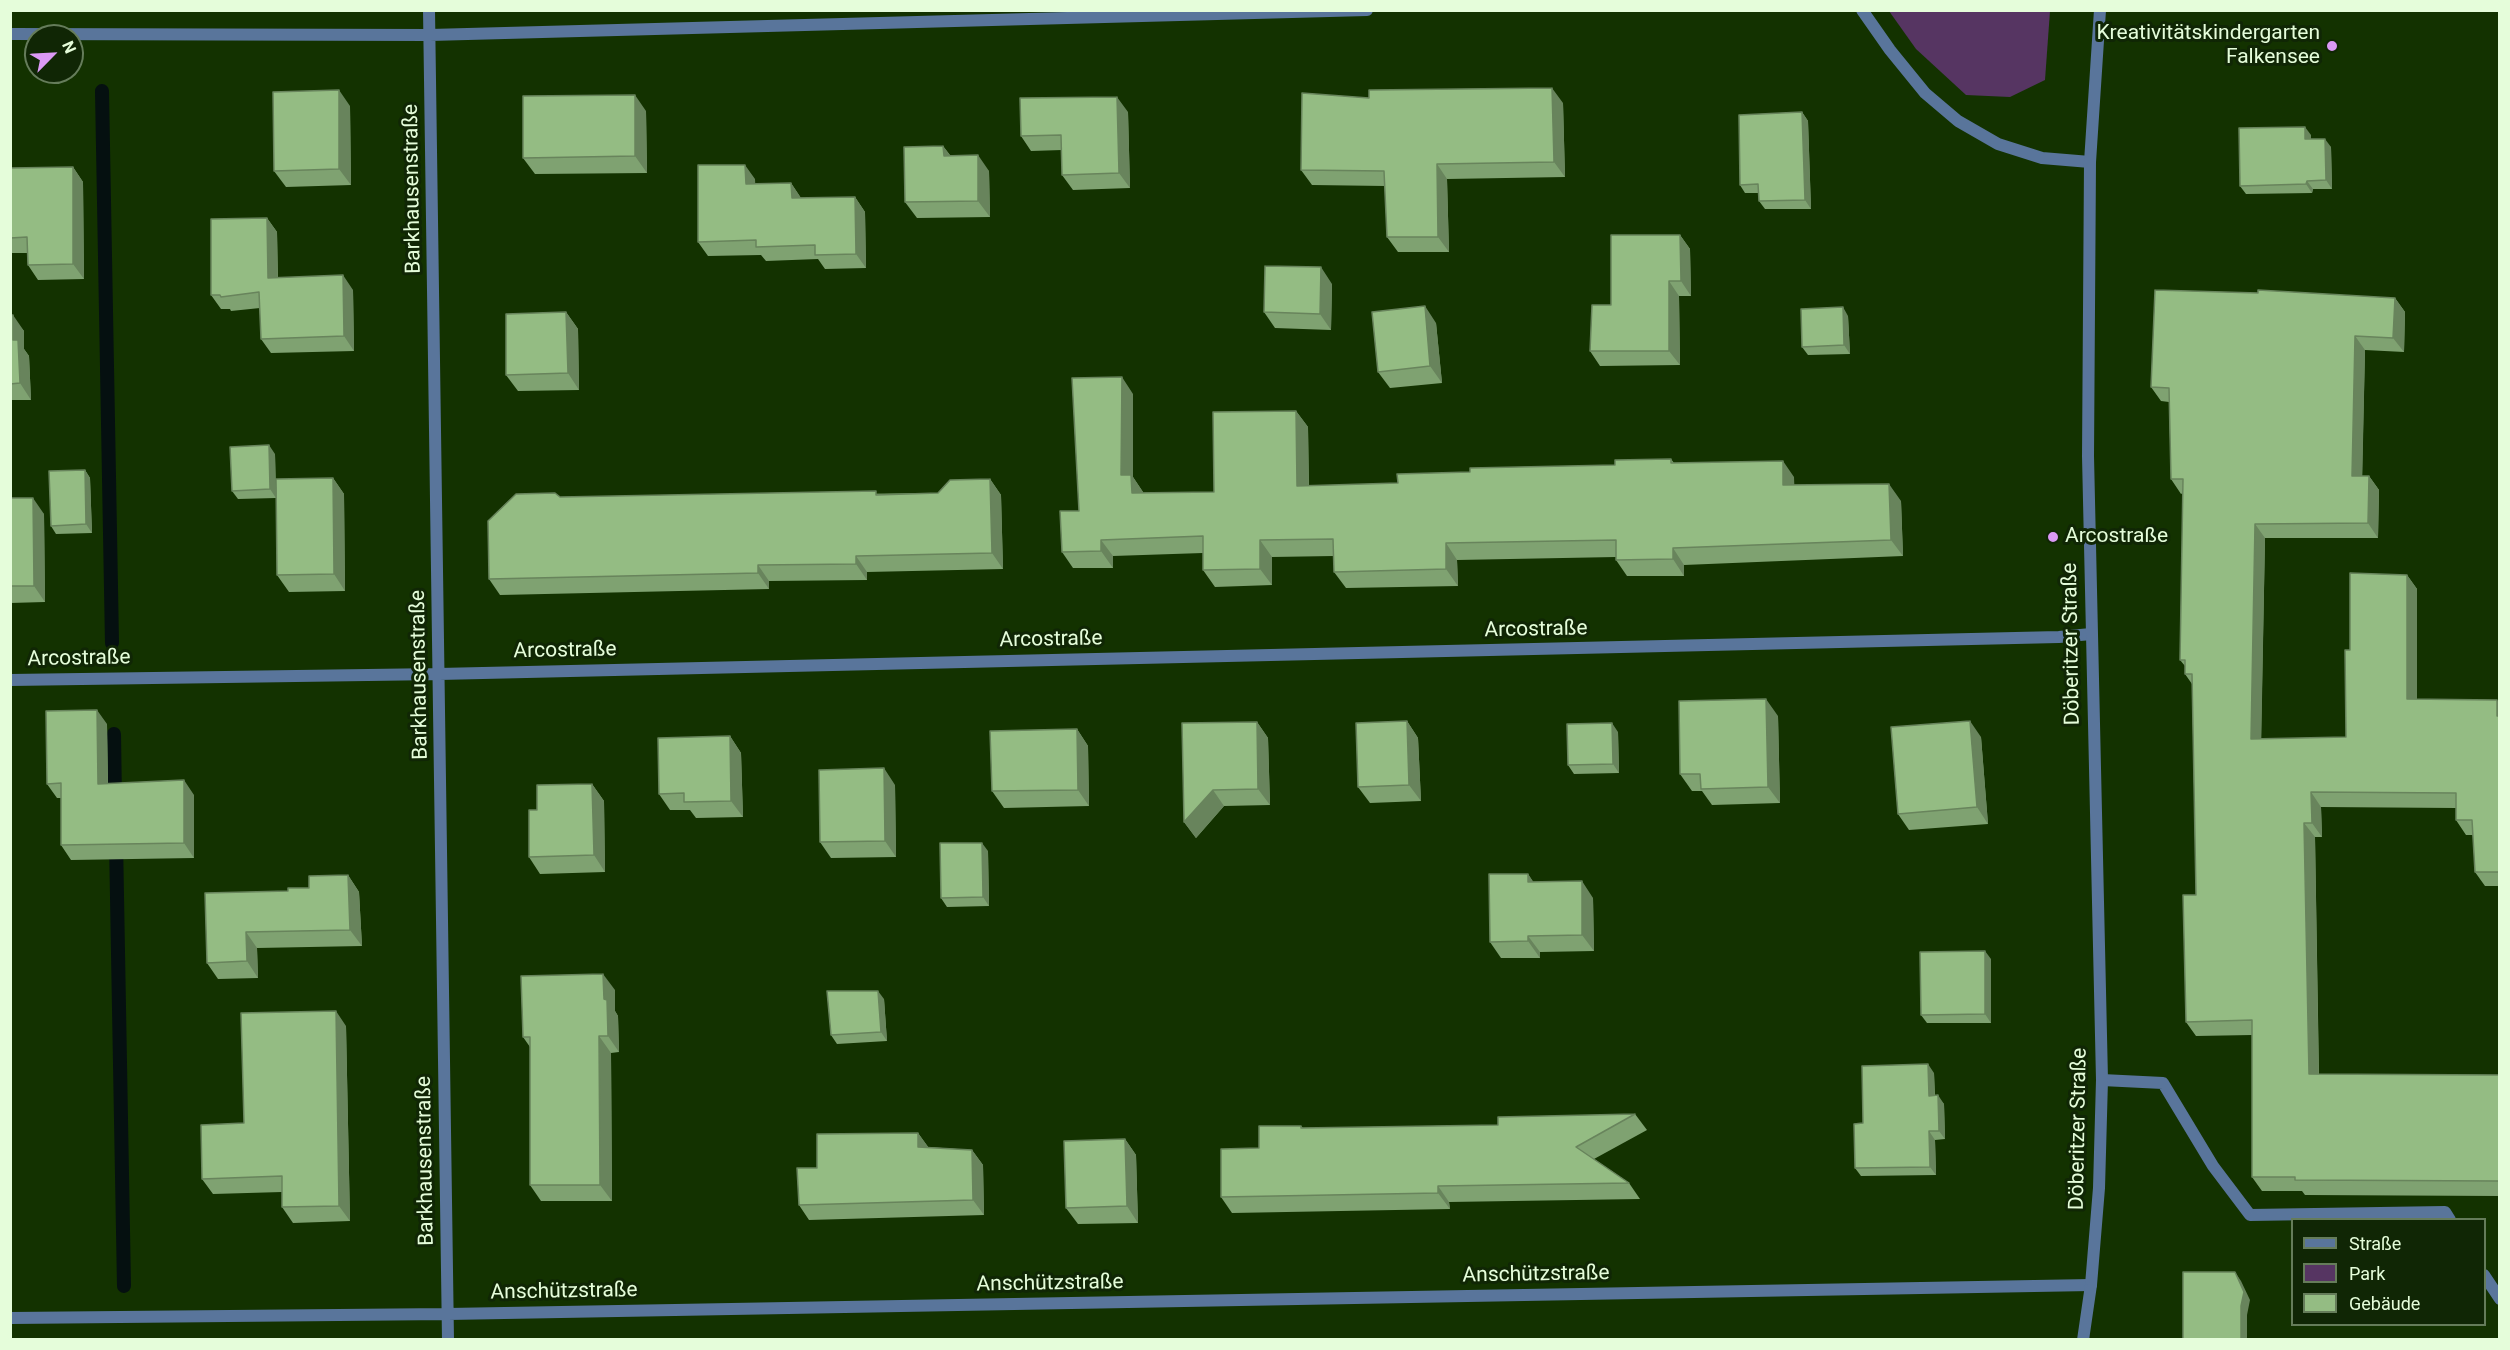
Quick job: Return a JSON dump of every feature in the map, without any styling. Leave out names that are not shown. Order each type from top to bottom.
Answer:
[{"type":"street","name":"Barkhausenstraße","points":[[429,10],[448,1340]]},
{"type":"street","points":[[10,34],[430,35],[1367,10]]},
{"type":"street","points":[[1862,10],[1890,50],[1926,93],[1958,121],[1998,144],[2042,158],[2090,162]]},
{"type":"street","name":"Döberitzer Straße","points":[[2083,1340],[2091,1285],[2099,1188],[2102,1080],[2088,456],[2090,162],[2100,10]]},
{"type":"street","name":"Arcostraße","points":[[10,680],[439,674],[2059,637],[2091,634]]},
{"type":"street","points":[[2102,1080],[2163,1083],[2213,1166],[2250,1215],[2445,1212],[2449,1218]]},
{"type":"street","points":[[2486,1278],[2499,1299]]},
{"type":"street","name":"Anschützstraße","points":[[10,1318],[448,1314],[2091,1285]]},
{"type":"green space","points":[[1889,11],[2050,11],[2045,80],[2010,97],[1966,95],[1916,49]]},
{"type":"building","points":[[1552,88],[1554,162],[1437,164],[1438,237],[1387,237],[1384,171],[1301,170],[1302,93],[1369,98],[1369,90]]},
{"type":"building","points":[[339,90],[339,169],[274,171],[273,92]]},
{"type":"building","points":[[635,95],[635,156],[523,158],[523,96]]},
{"type":"building","points":[[1117,97],[1119,173],[1062,175],[1061,135],[1021,136],[1020,98]]},
{"type":"building","points":[[1802,112],[1805,200],[1759,201],[1758,184],[1740,185],[1739,115]]},
{"type":"building","points":[[2305,127],[2305,139],[2325,139],[2326,180],[2307,181],[2306,184],[2240,186],[2239,128]]},
{"type":"building","points":[[943,146],[944,156],[978,155],[978,201],[905,202],[904,147]]},
{"type":"building","points":[[698,165],[745,165],[746,184],[791,183],[792,198],[855,197],[856,254],[815,255],[815,245],[756,247],[756,240],[698,242]]},
{"type":"building","points":[[73,167],[73,264],[28,265],[27,237],[10,238],[10,168]]},
{"type":"building","points":[[267,218],[268,278],[343,275],[344,336],[261,339],[259,292],[221,297],[211,295],[211,219]]},
{"type":"building","points":[[1611,235],[1680,235],[1681,281],[1669,281],[1669,351],[1590,351],[1592,305],[1611,305]]},
{"type":"building","points":[[1265,266],[1321,267],[1320,314],[1264,312]]},
{"type":"building","points":[[2155,290],[2258,293],[2258,290],[2395,298],[2393,338],[2355,336],[2352,476],[2369,476],[2368,523],[2255,524],[2251,739],[2346,737],[2345,650],[2350,650],[2350,573],[2407,575],[2407,699],[2497,700],[2497,716],[2499,716],[2499,872],[2475,872],[2472,820],[2456,820],[2456,793],[2311,792],[2312,823],[2304,823],[2309,1074],[2499,1075],[2499,1181],[2295,1180],[2295,1177],[2252,1177],[2252,1020],[2186,1022],[2183,895],[2196,895],[2192,674],[2185,674],[2185,660],[2180,660],[2183,479],[2171,479],[2169,388],[2151,387]]},
{"type":"building","points":[[1425,306],[1430,366],[1378,372],[1372,312]]},
{"type":"building","points":[[1843,307],[1844,345],[1802,347],[1801,309]]},
{"type":"building","points":[[566,312],[568,373],[506,375],[506,314]]},
{"type":"building","points":[[10,315],[13,315],[13,340],[18,340],[20,383],[10,384]]},
{"type":"building","points":[[1122,377],[1121,475],[1131,475],[1132,493],[1214,492],[1213,412],[1296,411],[1297,486],[1398,483],[1397,474],[1470,472],[1470,468],[1615,465],[1615,460],[1671,459],[1671,463],[1783,461],[1783,485],[1889,484],[1891,540],[1673,548],[1673,559],[1616,560],[1616,540],[1446,543],[1446,569],[1334,572],[1333,539],[1260,540],[1260,569],[1203,570],[1203,536],[1101,540],[1101,551],[1062,552],[1060,511],[1079,511],[1072,378]]},
{"type":"building","points":[[269,445],[270,489],[232,491],[230,447]]},
{"type":"building","points":[[85,470],[86,524],[51,526],[49,471]]},
{"type":"building","points":[[333,478],[334,574],[277,575],[276,479]]},
{"type":"building","points":[[990,479],[992,553],[856,556],[856,564],[758,565],[758,573],[489,579],[488,521],[516,494],[555,493],[560,497],[876,491],[876,495],[938,493],[950,480]]},
{"type":"building","points":[[10,498],[33,498],[34,586],[10,586]]},
{"type":"building","points":[[1766,699],[1768,787],[1701,789],[1700,774],[1680,774],[1679,701]]},
{"type":"building","points":[[97,710],[98,784],[184,780],[184,843],[61,845],[61,783],[47,784],[46,711]]},
{"type":"building","points":[[1407,721],[1409,785],[1358,787],[1356,723]]},
{"type":"building","points":[[1970,721],[1977,807],[1898,814],[1891,727]]},
{"type":"building","points":[[1257,722],[1258,789],[1213,790],[1184,822],[1182,723]]},
{"type":"building","points":[[1612,723],[1613,764],[1568,765],[1567,724]]},
{"type":"building","points":[[1077,729],[1078,790],[992,791],[990,731]]},
{"type":"building","points":[[730,736],[731,801],[684,802],[684,793],[659,794],[658,738]]},
{"type":"building","points":[[884,768],[885,841],[820,842],[819,770]]},
{"type":"building","points":[[592,784],[594,855],[529,857],[529,810],[537,810],[537,785]]},
{"type":"building","points":[[940,843],[982,843],[983,897],[941,898]]},
{"type":"building","points":[[1489,874],[1528,874],[1528,882],[1582,881],[1582,935],[1528,936],[1528,941],[1490,942]]},
{"type":"building","points":[[348,875],[350,930],[246,932],[247,961],[207,963],[205,893],[288,891],[288,888],[309,888],[309,876]]},
{"type":"building","points":[[1985,951],[1985,1014],[1921,1015],[1920,952]]},
{"type":"building","points":[[603,974],[604,999],[607,1000],[608,1036],[599,1036],[600,1185],[530,1185],[530,1037],[523,1037],[521,976]]},
{"type":"building","points":[[827,991],[878,991],[881,1032],[831,1035]]},
{"type":"building","points":[[336,1011],[339,1206],[282,1207],[282,1176],[202,1179],[201,1125],[244,1123],[241,1013]]},
{"type":"building","points":[[1928,1064],[1929,1096],[1938,1095],[1939,1131],[1929,1131],[1930,1167],[1855,1168],[1854,1124],[1863,1123],[1862,1066]]},
{"type":"building","points":[[1635,1114],[1576,1147],[1629,1183],[1438,1186],[1438,1193],[1221,1197],[1221,1149],[1259,1148],[1259,1126],[1301,1126],[1301,1128],[1498,1125],[1498,1117]]},
{"type":"building","points":[[918,1133],[918,1147],[972,1150],[973,1200],[799,1205],[797,1168],[817,1168],[817,1134]]},
{"type":"building","points":[[1125,1139],[1127,1206],[1066,1208],[1064,1141]]},
{"type":"building","points":[[2183,1272],[2235,1272],[2244,1292],[2241,1306],[2241,1340],[2183,1340]]},
{"type":"waterway","points":[[102,91],[112,643]]},
{"type":"waterway","points":[[114,734],[115,801]]},
{"type":"waterway","points":[[116,841],[124,1286]]},
{"type":"place","name":"Kreativitätskindergarten Falkensee","points":[[2332,46]]},
{"type":"place","name":"Arcostraße","points":[[2053,537]]}]
